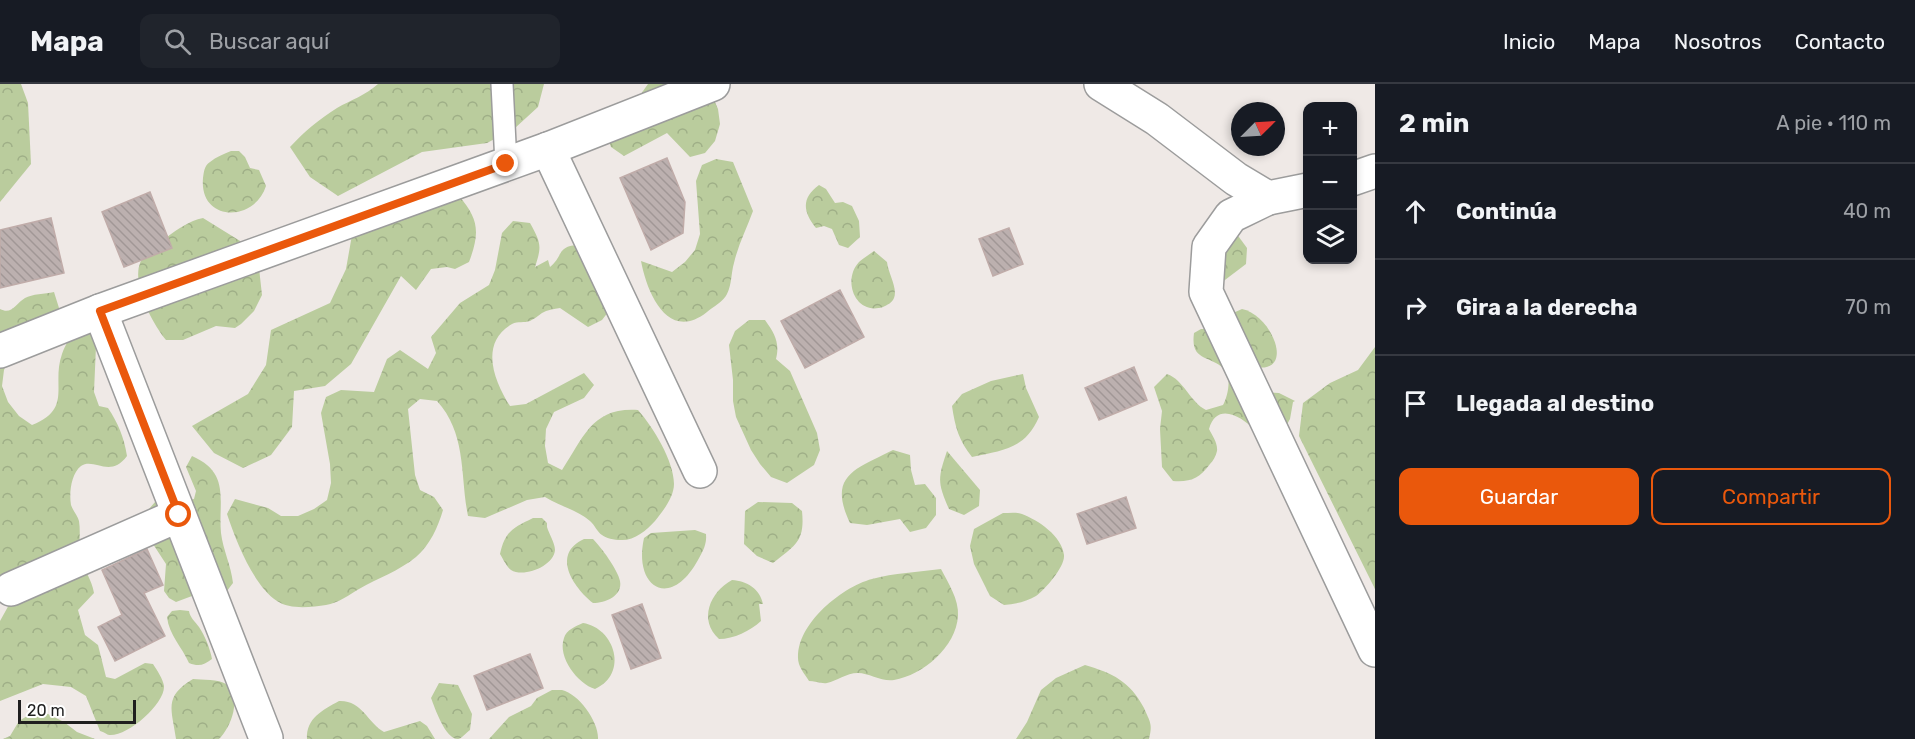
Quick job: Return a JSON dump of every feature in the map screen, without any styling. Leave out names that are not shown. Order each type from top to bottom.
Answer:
[{"type":"street","points":[[0,351],[100,311],[548,149],[713,84]]},
{"type":"street","points":[[1101,84],[1156,119],[1236,179],[1268,198]]},
{"type":"street","points":[[548,149],[700,471]]},
{"type":"street","points":[[1357,178],[1375,171]]},
{"type":"street","points":[[1303,191],[1268,198],[1231,216],[1209,247],[1206,292],[1375,650]]},
{"type":"street","points":[[100,311],[266,738]]},
{"type":"street","points":[[11,590],[179,515]]},
{"type":"lane","points":[[502,84],[506,164]]},
{"type":"green space","points":[[0,84],[21,84],[28,103],[31,164],[0,202]]},
{"type":"green space","points":[[378,84],[544,84],[538,107],[515,128],[487,143],[422,152],[338,196],[310,177],[290,147],[324,117]]},
{"type":"green space","points":[[648,84],[707,84],[718,109],[720,124],[715,141],[705,153],[690,157],[667,133],[624,156],[611,147],[605,131],[631,108]]},
{"type":"green space","points":[[231,151],[239,151],[250,168],[259,170],[266,186],[260,198],[251,207],[228,212],[218,210],[209,203],[204,192],[203,178],[208,164]]},
{"type":"green space","points":[[716,159],[733,162],[753,211],[738,250],[726,297],[693,320],[681,322],[671,318],[654,299],[641,261],[672,272],[695,250],[700,234],[696,181],[702,165]]},
{"type":"green space","points":[[819,185],[826,189],[835,203],[843,202],[852,206],[859,221],[860,237],[848,248],[839,245],[832,229],[824,226],[816,228],[808,216],[807,200]]},
{"type":"green space","points":[[459,196],[471,212],[476,227],[475,243],[469,262],[455,269],[447,267],[431,269],[416,290],[401,276],[351,364],[325,386],[294,391],[292,427],[271,455],[243,468],[214,453],[192,426],[248,394],[266,365],[271,330],[330,303],[346,269],[352,235]]},
{"type":"green space","points":[[203,218],[245,244],[259,268],[262,295],[254,311],[235,328],[216,326],[183,340],[166,340],[144,301],[138,278],[139,268],[142,259],[153,247],[184,226]]},
{"type":"green space","points":[[513,221],[530,223],[536,235],[539,254],[535,267],[548,260],[550,267],[564,249],[573,245],[581,245],[612,307],[602,320],[588,327],[560,308],[544,312],[530,321],[512,324],[502,332],[496,341],[493,363],[504,396],[510,406],[526,404],[584,373],[594,385],[584,398],[554,412],[546,429],[545,446],[548,463],[562,470],[591,426],[610,413],[638,410],[667,455],[674,484],[667,504],[648,528],[639,535],[625,540],[603,536],[585,517],[545,497],[527,500],[485,518],[468,516],[461,456],[453,427],[437,401],[420,399],[408,409],[415,475],[420,490],[434,497],[443,510],[436,529],[425,547],[403,566],[335,602],[301,607],[288,606],[277,601],[268,594],[253,574],[235,537],[227,514],[235,499],[268,508],[281,516],[298,516],[327,500],[331,483],[330,464],[321,413],[326,397],[341,390],[374,392],[387,359],[400,350],[428,369],[436,353],[431,337],[460,303],[489,285],[495,270],[502,233]]},
{"type":"green space","points":[[1236,233],[1247,248],[1246,264],[1221,283],[1203,236]]},
{"type":"green space","points":[[874,251],[887,262],[895,294],[889,304],[873,308],[865,306],[854,295],[852,278],[859,262]]},
{"type":"green space","points":[[54,292],[59,308],[63,310],[11,353],[4,370],[2,386],[8,402],[19,416],[32,425],[45,419],[57,404],[59,365],[65,347],[78,325],[89,328],[96,346],[94,392],[99,406],[108,408],[115,419],[127,456],[121,463],[114,466],[86,464],[81,466],[73,479],[71,505],[79,521],[81,558],[94,593],[78,610],[85,635],[98,645],[106,677],[115,679],[145,663],[153,664],[164,686],[163,693],[152,710],[135,725],[117,734],[109,735],[100,731],[86,696],[71,687],[43,684],[0,701],[0,621],[10,603],[0,581],[0,309],[8,311],[28,297]]},
{"type":"green space","points":[[1242,309],[1253,314],[1262,322],[1275,343],[1277,353],[1274,362],[1267,367],[1255,367],[1233,313]]},
{"type":"green space","points":[[749,320],[765,320],[772,330],[777,343],[776,359],[790,371],[817,433],[820,450],[814,465],[787,483],[771,477],[760,464],[736,417],[729,345],[735,331]]},
{"type":"green space","points":[[1201,329],[1209,329],[1264,392],[1279,393],[1295,401],[1286,426],[1255,430],[1243,420],[1230,414],[1218,416],[1213,420],[1209,429],[1217,448],[1213,460],[1202,473],[1194,478],[1173,481],[1162,467],[1160,429],[1162,411],[1154,387],[1167,374],[1178,381],[1206,410],[1223,405],[1228,392],[1229,382],[1224,369],[1202,357],[1195,349],[1194,333]]},
{"type":"green space","points":[[1375,347],[1375,589],[1299,436],[1303,403],[1330,383],[1358,370]]},
{"type":"green space","points":[[1023,374],[1026,388],[1039,417],[1033,428],[1020,442],[1004,450],[972,457],[958,433],[952,406],[962,394],[991,381]]},
{"type":"green space","points":[[893,450],[910,455],[915,485],[925,484],[936,498],[936,515],[926,528],[910,532],[900,519],[867,525],[850,523],[842,494],[844,484],[857,469]]},
{"type":"green space","points":[[947,451],[980,490],[979,506],[964,515],[949,509],[942,492],[940,480]]},
{"type":"green space","points":[[192,456],[204,463],[218,479],[221,499],[221,533],[233,583],[223,596],[208,590],[176,602],[164,591],[166,564],[153,544],[148,519],[149,509],[161,495],[185,501],[194,499],[196,491],[186,467]]},
{"type":"green space","points":[[758,502],[792,503],[802,511],[802,529],[797,542],[773,563],[757,556],[744,544],[745,511]]},
{"type":"green space","points":[[1003,513],[1020,513],[1042,525],[1059,541],[1064,555],[1058,571],[1036,596],[1004,605],[990,596],[974,564],[970,546],[974,529]]},
{"type":"green space","points":[[533,518],[542,518],[547,523],[555,547],[553,556],[550,561],[538,569],[523,572],[511,570],[500,554],[504,540],[511,531]]},
{"type":"green space","points":[[695,530],[706,534],[705,544],[687,576],[676,585],[666,588],[656,586],[649,580],[644,569],[642,555],[644,538],[651,533]]},
{"type":"green space","points":[[584,539],[593,539],[619,576],[619,591],[612,598],[603,602],[593,603],[573,580],[569,571],[567,562],[569,553],[574,545]]},
{"type":"green space","points":[[941,569],[955,597],[958,616],[951,638],[936,658],[916,672],[894,680],[858,673],[827,683],[809,681],[799,664],[799,650],[810,623],[833,600],[860,583],[872,579]]},
{"type":"green space","points":[[732,580],[748,584],[759,594],[763,604],[759,604],[761,621],[742,634],[719,639],[709,623],[709,607],[718,592]]},
{"type":"green space","points":[[172,611],[189,611],[205,638],[212,659],[204,664],[189,663],[170,630],[167,617]]},
{"type":"green space","points":[[583,623],[603,633],[614,652],[615,663],[612,673],[606,682],[595,689],[576,676],[570,669],[564,653],[565,635]]},
{"type":"green space","points":[[1085,665],[1112,675],[1133,691],[1144,708],[1151,726],[1149,739],[1016,739],[1027,722],[1041,690],[1056,678]]},
{"type":"green space","points":[[193,679],[219,681],[231,689],[234,696],[233,712],[228,727],[219,739],[176,739],[172,712],[173,698],[183,686]]},
{"type":"green space","points":[[439,683],[458,685],[472,714],[470,730],[459,739],[453,738],[445,729],[431,698]]},
{"type":"green space","points":[[552,690],[562,690],[581,703],[592,717],[598,739],[489,739],[509,717],[531,706],[537,698]]},
{"type":"green space","points":[[339,701],[359,708],[384,732],[420,721],[427,726],[435,739],[307,739],[312,720]]},
{"type":"green space","points":[[32,713],[48,714],[77,732],[95,739],[3,739],[10,736],[19,721]]},
{"type":"building","points":[[667,158],[685,202],[683,233],[651,250],[620,178]]},
{"type":"building","points":[[150,192],[172,248],[124,267],[102,212]]},
{"type":"building","points":[[51,218],[64,273],[0,288],[0,230]]},
{"type":"building","points":[[1009,228],[1023,264],[993,276],[979,239]]},
{"type":"building","points":[[840,290],[864,337],[805,368],[781,321]]},
{"type":"building","points":[[1134,367],[1147,400],[1099,420],[1085,388]]},
{"type":"building","points":[[1126,497],[1136,528],[1087,544],[1077,514]]},
{"type":"building","points":[[147,549],[163,585],[144,593],[165,636],[115,661],[98,627],[122,615],[102,570]]},
{"type":"building","points":[[642,604],[661,658],[631,669],[612,615]]},
{"type":"building","points":[[530,654],[543,688],[487,710],[474,676]]},
{"type":"route","points":[[179,515],[100,311],[506,164]]}]
